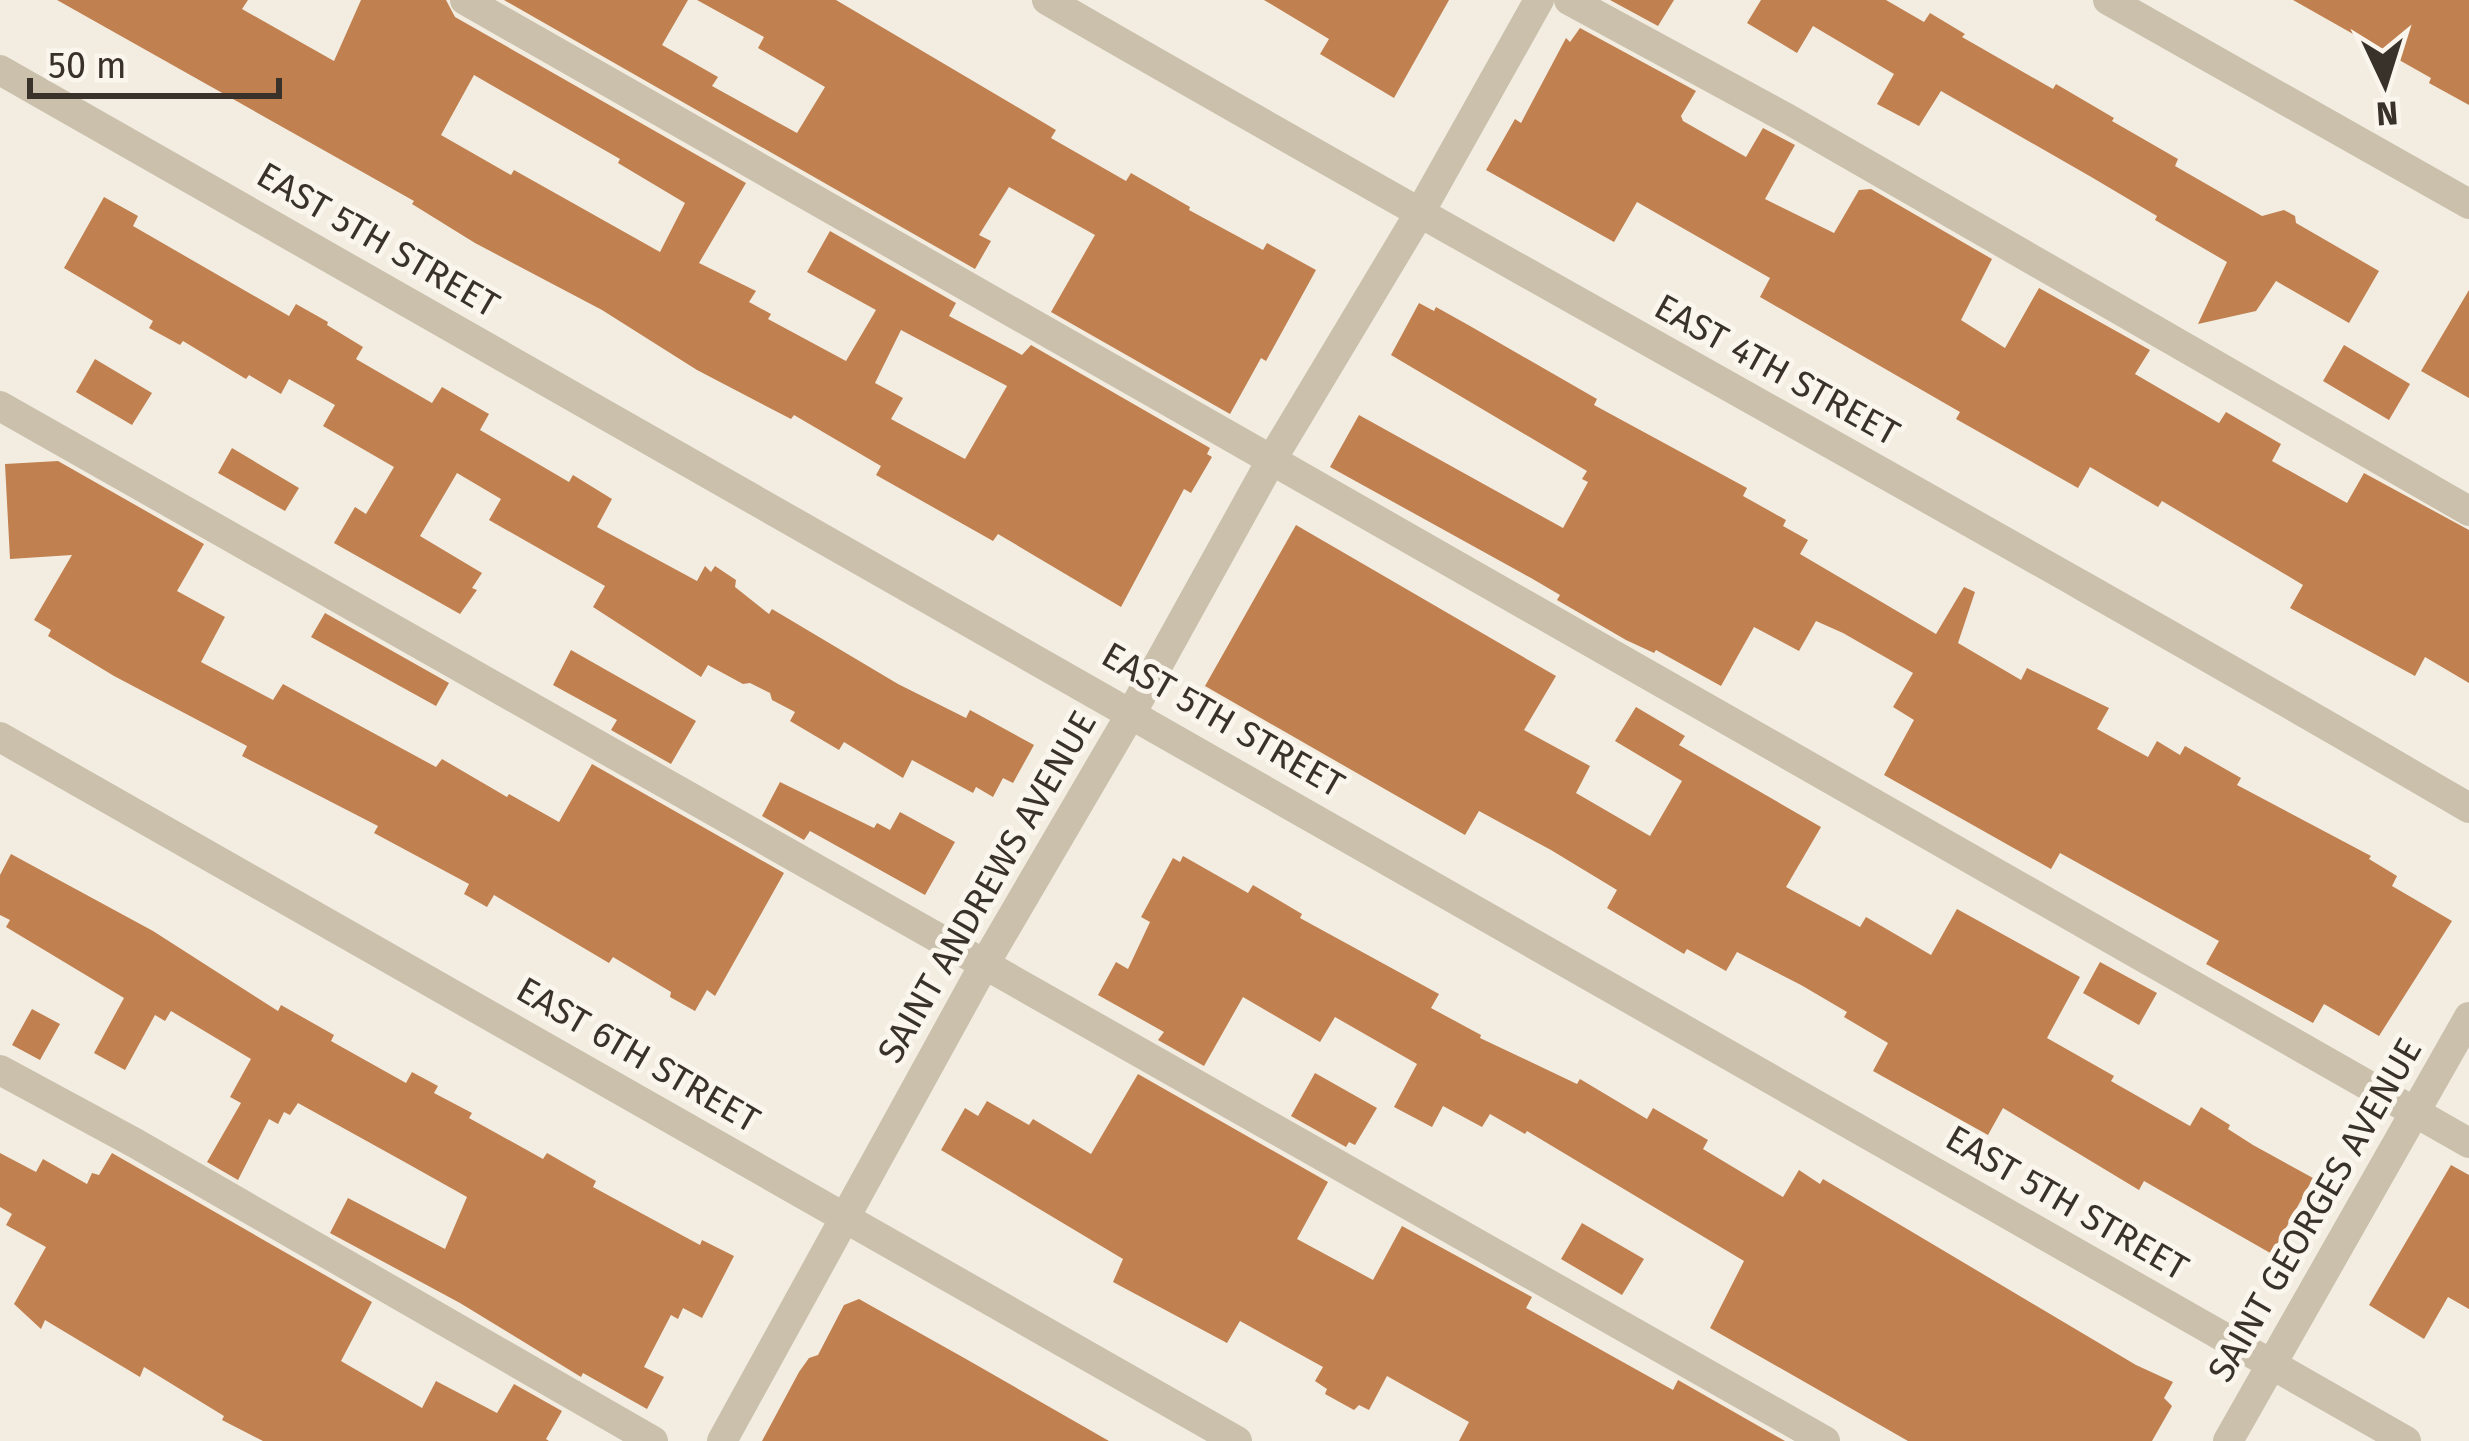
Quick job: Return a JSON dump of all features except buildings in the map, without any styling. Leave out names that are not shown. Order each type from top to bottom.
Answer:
[{"type":"street","points":[[465,0],[2469,1143]]},
{"type":"street","name":"EAST 4TH STREET","points":[[1048,0],[2469,808]]},
{"type":"street","name":"SAINT ANDREWS AVENUE","points":[[722,1441],[984,965],[1539,0]]},
{"type":"street","points":[[1569,0],[1809,130],[2469,511]]},
{"type":"street","points":[[2108,0],[2469,205]]},
{"type":"street","name":"EAST 5TH STREET","points":[[0,70],[2406,1441]]},
{"type":"street","points":[[0,406],[1825,1441]]},
{"type":"street","name":"EAST 6TH STREET","points":[[0,737],[1237,1441]]},
{"type":"street","name":"SAINT GEORGES AVENUE","points":[[2228,1441],[2469,1017]]},
{"type":"street","points":[[0,1070],[135,1142],[652,1441]]}]
